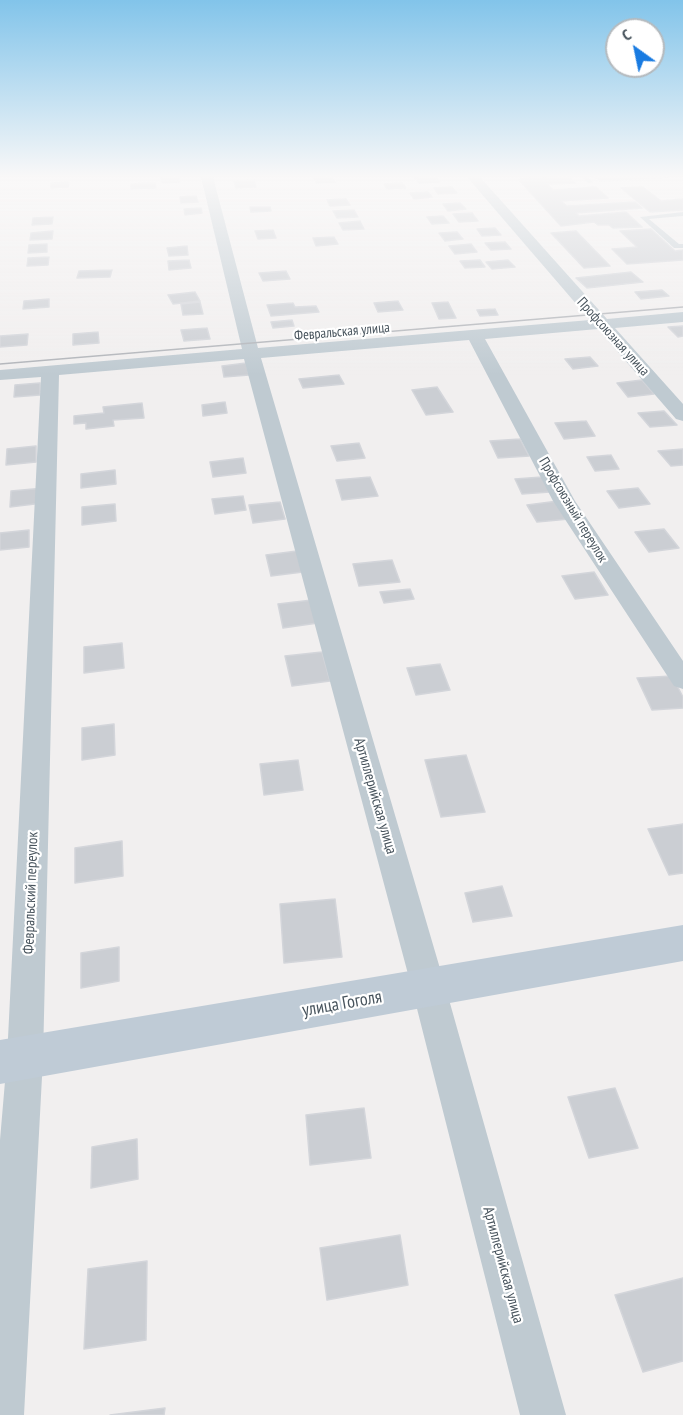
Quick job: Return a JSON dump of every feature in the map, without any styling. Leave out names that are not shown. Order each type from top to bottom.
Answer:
[{"type":"main road","name":"улица Гоголя","points":[[12,1060],[683,944]]},
{"type":"street","name":"Артиллерийская улица","points":[[223,243],[249,346],[429,989],[543,1415]]},
{"type":"street","name":"Профсоюзная улица","points":[[531,243],[683,415]]},
{"type":"street","name":"Февральская улица","points":[[0,360],[249,346],[595,317],[683,304]]},
{"type":"street","points":[[0,375],[50,371],[249,346],[474,333],[595,317],[683,317]]},
{"type":"street","name":"Профсоюзный переулок","points":[[474,333],[564,501],[683,680]]},
{"type":"street","name":"Февральский переулок","points":[[2,1415],[12,1060],[50,371]]},
{"type":"building","points":[[315,243],[338,244],[316,246]]},
{"type":"building","points":[[485,243],[506,243],[511,249],[491,250]]},
{"type":"building","points":[[560,243],[588,243],[610,266],[584,268]]},
{"type":"building","points":[[633,243],[666,243],[675,251],[683,250],[683,260],[627,264],[612,249],[637,247]]},
{"type":"building","points":[[47,244],[47,252],[28,253],[29,245]]},
{"type":"building","points":[[471,244],[477,252],[455,254],[449,246]]},
{"type":"building","points":[[187,246],[188,255],[169,256],[167,248]]},
{"type":"building","points":[[49,257],[48,265],[27,266],[28,258]]},
{"type":"building","points":[[189,260],[191,268],[169,270],[168,261]]},
{"type":"building","points":[[480,260],[485,267],[465,268],[460,261]]},
{"type":"building","points":[[508,260],[515,267],[492,269],[486,262]]},
{"type":"building","points":[[112,270],[110,277],[77,278],[79,271]]},
{"type":"building","points":[[286,271],[290,279],[263,281],[259,273]]},
{"type":"building","points":[[631,272],[643,282],[587,288],[576,278]]},
{"type":"building","points":[[662,290],[669,296],[641,299],[635,292]]},
{"type":"building","points":[[195,292],[200,301],[173,304],[168,295]]},
{"type":"building","points":[[49,299],[49,307],[23,309],[24,301]]},
{"type":"building","points":[[398,301],[403,310],[378,312],[374,303]]},
{"type":"building","points":[[200,302],[203,314],[183,315],[181,304]]},
{"type":"building","points":[[448,302],[456,318],[439,319],[432,303]]},
{"type":"building","points":[[293,303],[295,307],[316,306],[319,312],[271,316],[267,305]]},
{"type":"building","points":[[495,309],[498,315],[480,316],[477,310]]},
{"type":"building","points":[[292,320],[294,326],[273,328],[271,322]]},
{"type":"building","points":[[683,326],[683,336],[678,337],[668,327]]},
{"type":"building","points":[[207,328],[210,339],[184,341],[181,330]]},
{"type":"building","points":[[98,332],[99,343],[73,345],[73,334]]},
{"type":"building","points":[[28,334],[27,345],[0,347],[0,336]]},
{"type":"building","points":[[590,357],[598,366],[573,369],[565,359]]},
{"type":"building","points":[[246,363],[249,375],[224,377],[222,366]]},
{"type":"building","points":[[339,375],[344,384],[303,388],[299,379]]},
{"type":"building","points":[[642,380],[654,394],[628,397],[617,383]]},
{"type":"building","points":[[40,383],[40,395],[14,397],[15,385]]},
{"type":"building","points":[[437,387],[453,412],[426,415],[412,390]]},
{"type":"building","points":[[225,402],[227,413],[203,416],[202,405]]},
{"type":"building","points":[[142,403],[144,418],[113,420],[114,426],[86,429],[86,423],[74,424],[74,416],[104,413],[103,407]]},
{"type":"building","points":[[664,411],[677,425],[650,427],[638,413]]},
{"type":"building","points":[[586,421],[595,436],[564,439],[555,423]]},
{"type":"building","points":[[520,439],[529,456],[498,458],[490,441]]},
{"type":"building","points":[[359,443],[365,458],[337,461],[331,446]]},
{"type":"building","points":[[36,446],[36,462],[6,465],[7,449]]},
{"type":"building","points":[[683,449],[683,465],[671,466],[658,451]]},
{"type":"building","points":[[611,455],[619,469],[595,471],[587,457]]},
{"type":"building","points":[[243,458],[246,473],[213,477],[210,462]]},
{"type":"building","points":[[115,470],[116,484],[81,488],[81,474]]},
{"type":"building","points":[[370,477],[378,496],[342,500],[336,480]]},
{"type":"building","points":[[542,477],[550,492],[522,494],[515,479]]},
{"type":"building","points":[[44,488],[43,503],[10,507],[11,491]]},
{"type":"building","points":[[638,488],[650,504],[619,508],[607,491]]},
{"type":"building","points":[[243,496],[246,510],[215,514],[212,499]]},
{"type":"building","points":[[558,501],[569,519],[537,522],[527,505]]},
{"type":"building","points":[[280,502],[285,519],[253,523],[249,505]]},
{"type":"building","points":[[115,504],[116,521],[82,525],[82,507]]},
{"type":"building","points":[[664,529],[679,548],[649,552],[635,532]]},
{"type":"building","points":[[29,530],[29,547],[0,550],[0,533]]},
{"type":"building","points":[[297,551],[303,572],[271,576],[266,555]]},
{"type":"building","points":[[392,560],[400,582],[359,586],[353,564]]},
{"type":"building","points":[[594,572],[608,595],[575,599],[562,576]]},
{"type":"building","points":[[410,589],[414,599],[384,603],[380,592]]},
{"type":"building","points":[[312,600],[318,623],[283,628],[278,604]]},
{"type":"building","points":[[122,643],[124,668],[84,673],[84,647]]},
{"type":"building","points":[[322,652],[330,681],[292,686],[285,656]]},
{"type":"building","points":[[440,664],[450,690],[416,695],[407,668]]},
{"type":"building","points":[[672,676],[683,697],[683,708],[652,710],[637,678]]},
{"type":"building","points":[[114,724],[115,755],[82,760],[82,728]]},
{"type":"building","points":[[466,755],[485,812],[441,817],[425,760]]},
{"type":"building","points":[[298,760],[303,790],[264,795],[260,764]]},
{"type":"building","points":[[683,824],[683,873],[669,875],[648,829]]},
{"type":"building","points":[[122,841],[123,876],[75,883],[75,848]]},
{"type":"building","points":[[502,886],[512,916],[473,922],[465,893]]},
{"type":"building","points":[[335,899],[342,957],[284,963],[280,904]]},
{"type":"building","points":[[119,947],[119,981],[81,988],[81,953]]},
{"type":"building","points":[[615,1088],[638,1148],[589,1158],[568,1097]]},
{"type":"building","points":[[364,1108],[371,1158],[310,1165],[306,1115]]},
{"type":"building","points":[[137,1139],[138,1179],[91,1188],[92,1147]]},
{"type":"building","points":[[400,1235],[408,1285],[327,1300],[320,1248]]},
{"type":"building","points":[[147,1261],[146,1340],[84,1349],[88,1269]]},
{"type":"building","points":[[683,1278],[683,1361],[643,1372],[615,1295]]},
{"type":"building","points":[[165,1408],[164,1415],[110,1415]]},
{"type":"tram line","points":[[0,364],[683,307]]}]
